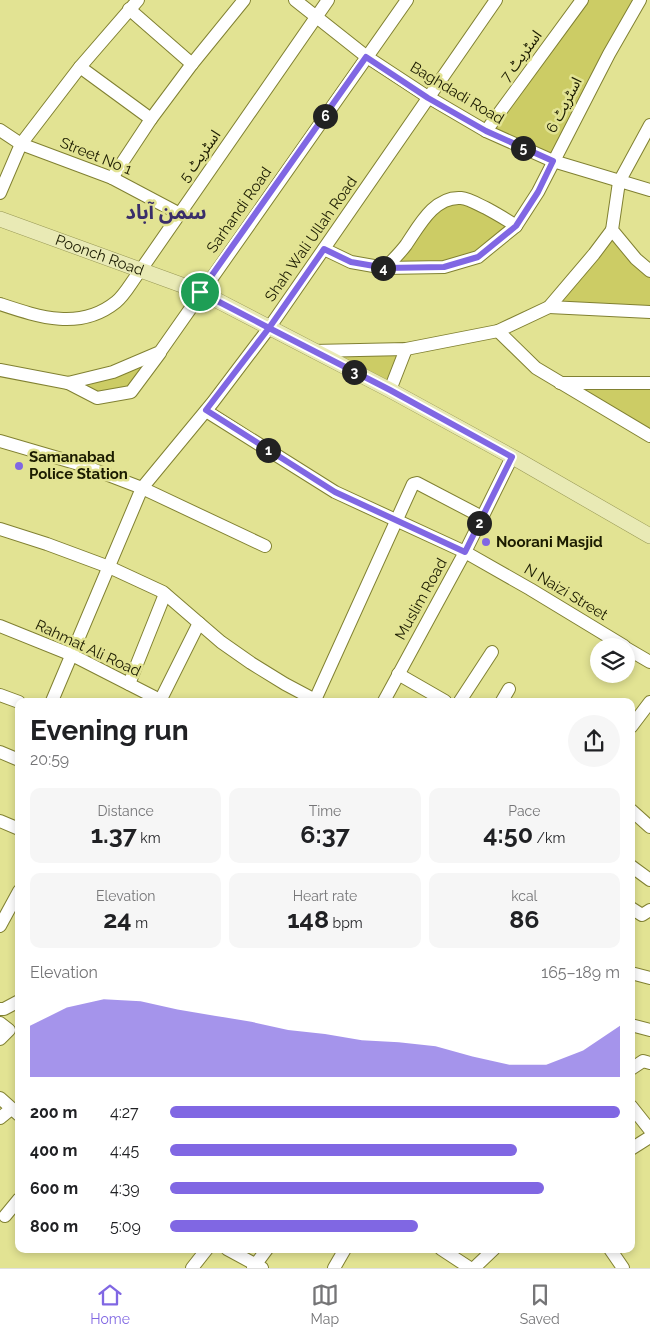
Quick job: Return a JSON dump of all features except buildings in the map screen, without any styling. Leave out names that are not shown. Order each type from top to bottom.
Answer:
[{"type":"main road","name":"Poonch Road","points":[[0,219],[200,292],[311,351],[390,390],[650,536]]},
{"type":"street","points":[[112,178],[151,119],[192,64],[244,0]]},
{"type":"street","name":"Baghdadi Road","points":[[295,0],[366,57],[428,98],[486,131],[553,161],[650,190]]},
{"type":"street","name":"اسٹریٹ 5","points":[[0,304],[38,317],[70,320],[98,314],[117,301],[180,214],[328,0]]},
{"type":"street","name":"Sarhandi Road","points":[[68,383],[97,398],[131,392],[407,0]]},
{"type":"street","name":"Shah Wali Ullah Road","points":[[53,698],[142,488],[206,410],[269,328],[496,0]]},
{"type":"street","name":"اسٹریٹ 7","points":[[486,131],[582,0]]},
{"type":"street","name":"اسٹریٹ 6","points":[[324,249],[351,262],[386,268],[444,267],[478,257],[516,226],[538,192],[609,54],[640,0]]},
{"type":"street","points":[[0,193],[21,144],[80,67],[134,5],[192,64]]},
{"type":"street","points":[[80,67],[151,119]]},
{"type":"street","points":[[311,351],[406,349],[498,331],[550,307],[612,230],[619,182],[650,125]]},
{"type":"street","name":"Street No 1","points":[[0,130],[21,144],[112,178],[180,214]]},
{"type":"street","points":[[386,268],[430,212],[441,202],[453,198],[463,198],[476,203],[516,226]]},
{"type":"street","points":[[612,230],[650,271]]},
{"type":"street","points":[[550,307],[650,312]]},
{"type":"street","points":[[498,331],[536,368],[650,436]]},
{"type":"street","points":[[390,390],[406,349]]},
{"type":"street","points":[[0,370],[68,383],[113,372],[160,352]]},
{"type":"street","points":[[560,382],[650,384]]},
{"type":"street","name":"N Naizi Street","points":[[206,410],[335,492],[465,552],[610,638]]},
{"type":"street","points":[[0,441],[82,465],[142,488],[265,546]]},
{"type":"street","name":"Muslim Road","points":[[386,698],[465,552],[512,457]]},
{"type":"street","points":[[317,698],[415,483],[482,517]]},
{"type":"street","points":[[0,529],[48,544],[109,567],[165,594],[221,642],[251,663],[311,698]]},
{"type":"street","points":[[129,684],[165,594]]},
{"type":"street","points":[[162,698],[199,623]]},
{"type":"street","name":"Rahmat Ali Road","points":[[0,626],[72,655],[155,698]]},
{"type":"street","points":[[462,698],[492,652]]},
{"type":"street","name":"N Naizi Street","points":[[635,653],[650,662]]},
{"type":"street","points":[[398,674],[440,698]]},
{"type":"street","points":[[504,698],[510,689]]},
{"type":"street","points":[[0,695],[15,701]]},
{"type":"street","points":[[635,722],[650,702]]},
{"type":"street","points":[[0,752],[15,758]]},
{"type":"street","points":[[635,814],[650,827]]},
{"type":"street","points":[[0,821],[15,827]]},
{"type":"street","points":[[635,869],[650,880]]},
{"type":"street","points":[[0,926],[15,898]]},
{"type":"street","points":[[635,911],[642,915],[650,910]]},
{"type":"street","points":[[635,974],[650,978]]},
{"type":"street","points":[[0,1009],[4,1009],[15,1003]]},
{"type":"street","points":[[635,1026],[650,1030]]},
{"type":"street","points":[[635,1066],[642,1062],[650,1063]]},
{"type":"street","points":[[0,1098],[15,1111]]},
{"type":"street","points":[[635,1111],[650,1130]]},
{"type":"street","points":[[0,1118],[15,1112]]},
{"type":"street","points":[[635,1146],[650,1137]]},
{"type":"street","points":[[4,1216],[15,1204]]},
{"type":"street","points":[[192,1268],[204,1253]]},
{"type":"street","points":[[234,1253],[257,1267],[265,1253]]},
{"type":"street","points":[[334,1268],[343,1253]]},
{"type":"street","points":[[447,1253],[470,1268]]},
{"type":"street","points":[[474,1268],[490,1253]]},
{"type":"street","points":[[613,1253],[623,1268]]},
{"type":"shaded area","points":[[582,0],[643,0],[558,163],[486,131]]},
{"type":"shaded area","points":[[453,198],[516,226],[478,257],[385,268],[417,227]]},
{"type":"shaded area","points":[[612,227],[650,271],[650,313],[549,307]]},
{"type":"shaded area","points":[[406,349],[390,390],[311,351]]},
{"type":"shaded area","points":[[147,363],[129,388],[99,393],[87,386]]},
{"type":"shaded area","points":[[560,383],[650,383],[650,435]]},
{"type":"place","name":"Samanabad Police Station","points":[[19,466]]},
{"type":"place","name":"Noorani Masjid","points":[[486,542]]},
{"type":"district","name":"سمن آباد","points":[[166,212]]},
{"type":"route","points":[[200,292],[269,328],[206,410],[335,492],[465,552],[512,457],[390,390],[269,328],[324,249],[351,262],[386,268],[444,267],[478,257],[516,226],[538,192],[553,161],[486,131],[428,98],[366,57],[200,292]]}]
